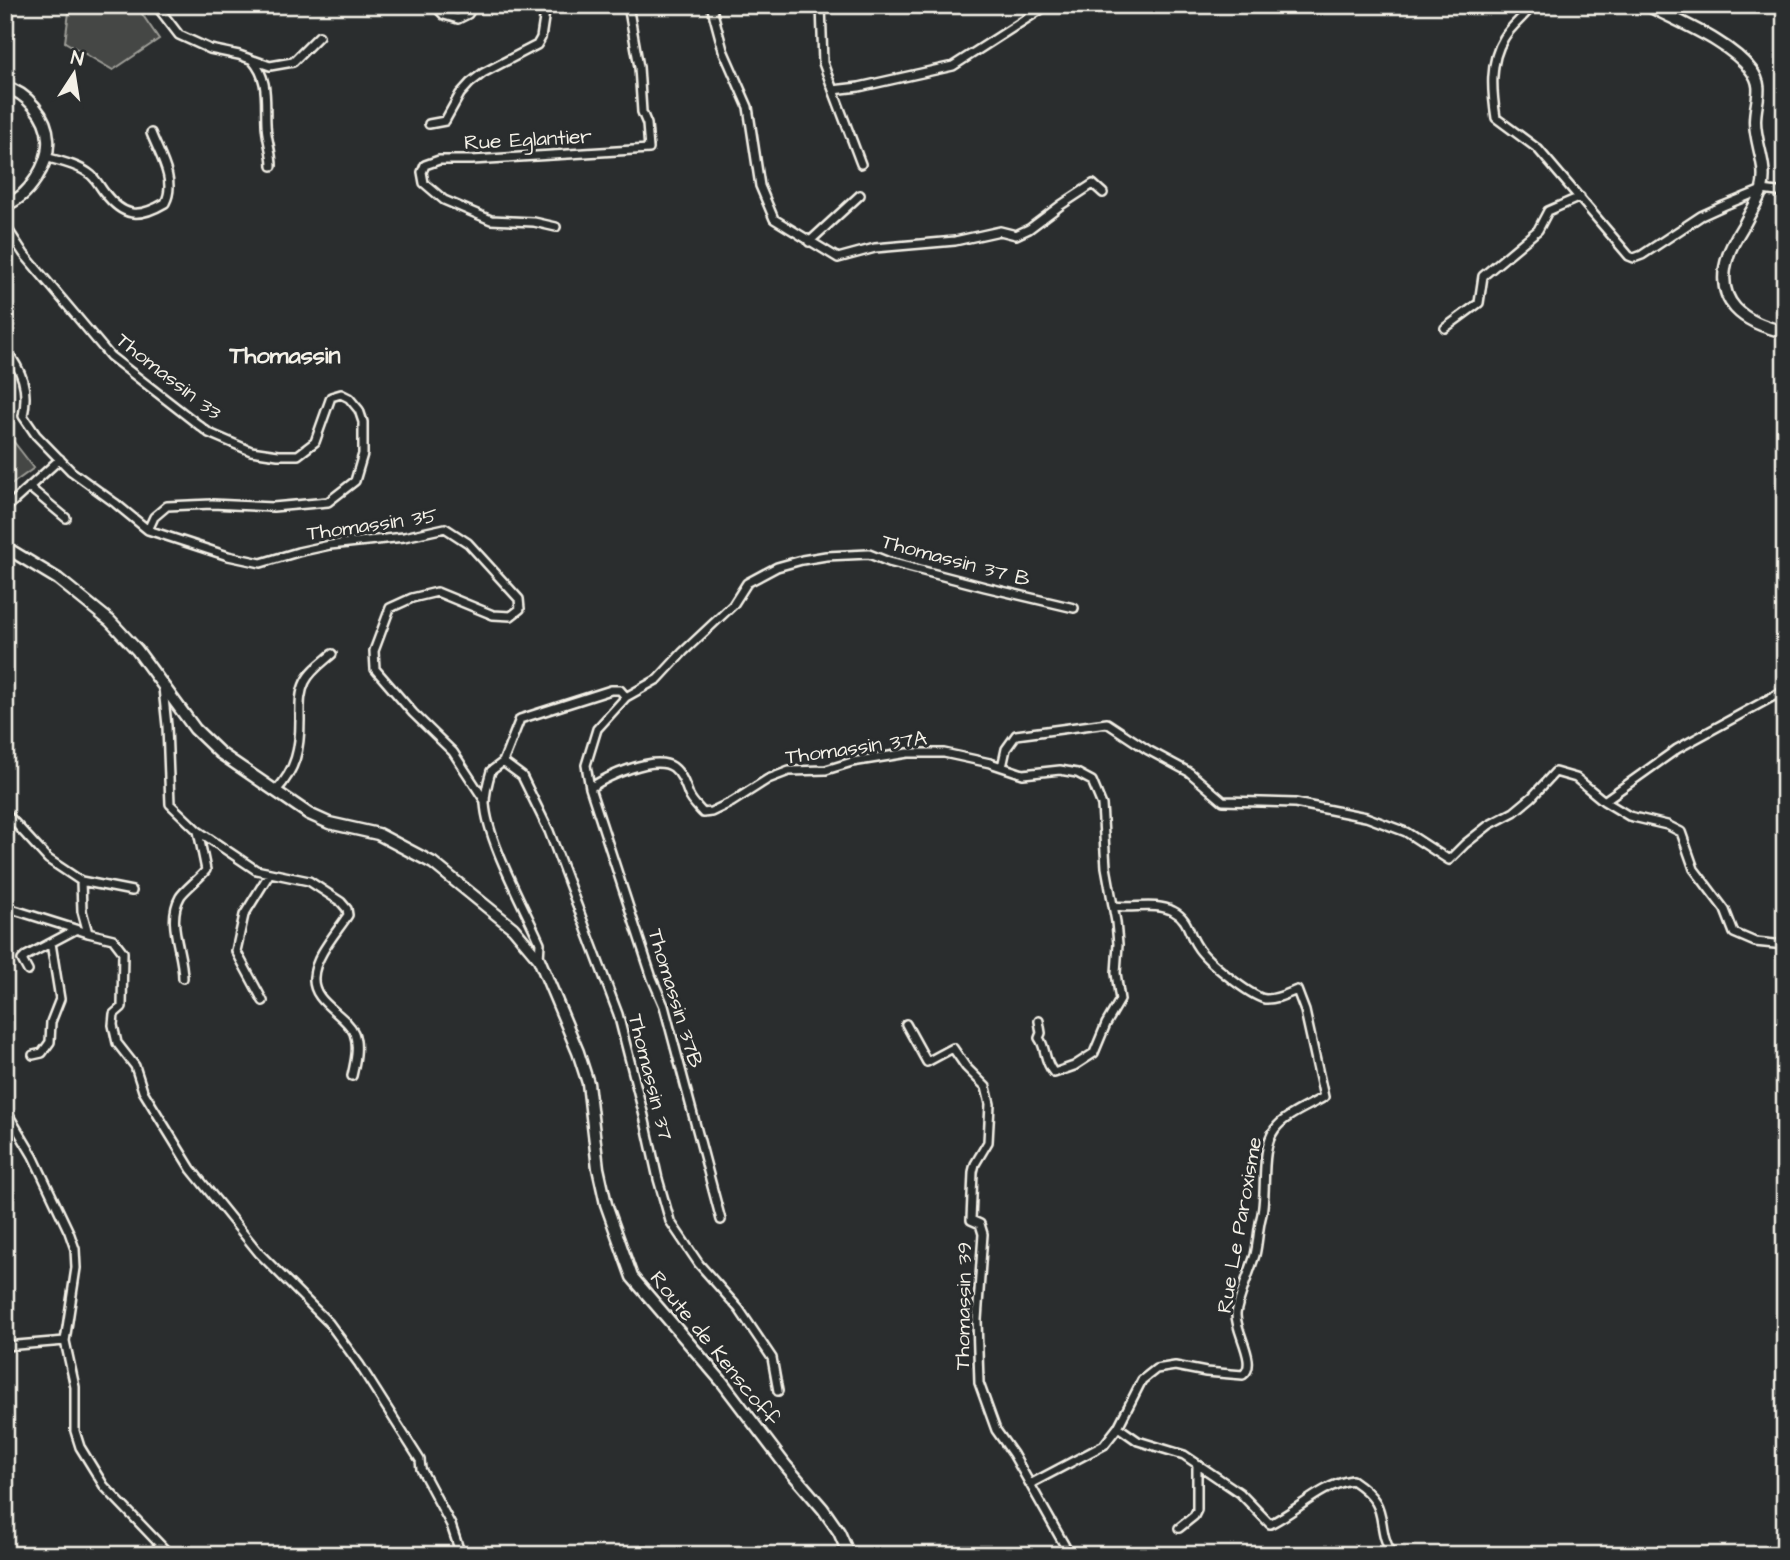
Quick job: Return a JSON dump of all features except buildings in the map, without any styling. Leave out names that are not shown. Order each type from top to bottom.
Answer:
[{"type":"main road","points":[[1647,5],[1735,54],[1751,69],[1758,81],[1760,94],[1755,119],[1763,164],[1762,190],[1728,255],[1723,281],[1727,298],[1737,311],[1766,328],[1785,332]]},
{"type":"main road","points":[[5,87],[17,91],[30,102],[40,116],[48,139],[38,175],[15,202],[5,205]]},
{"type":"main road","name":"Route de Kenscoff","points":[[5,547],[58,579],[110,621],[137,650],[195,729],[220,754],[319,819],[378,834],[433,863],[513,928],[539,959],[588,1083],[598,1168],[606,1204],[632,1277],[723,1383],[786,1466],[823,1509],[839,1532],[849,1555]]},
{"type":"street","points":[[156,5],[179,35],[210,49],[270,66],[293,62],[319,36]]},
{"type":"street","points":[[434,5],[444,15],[458,19],[474,5]]},
{"type":"street","points":[[429,124],[445,121],[460,94],[483,73],[537,45],[541,38],[546,5]]},
{"type":"street","name":"Rue Eglantier","points":[[556,228],[534,222],[501,222],[469,212],[443,200],[424,183],[422,172],[425,165],[439,160],[649,149],[648,124],[642,112],[639,67],[628,5]]},
{"type":"street","points":[[711,5],[723,50],[748,107],[760,186],[774,219],[838,258],[876,248],[955,241],[1000,231],[1016,235],[1024,233],[1093,184],[1103,193]]},
{"type":"street","points":[[821,5],[823,63],[861,164]]},
{"type":"street","points":[[833,90],[859,87],[953,66],[1048,5]]},
{"type":"street","points":[[1533,5],[1504,37],[1494,62],[1492,89],[1496,118],[1538,149],[1629,256],[1634,258],[1642,255],[1701,216],[1762,190],[1785,193]]},
{"type":"street","points":[[252,59],[262,71],[265,85],[265,120],[272,151],[272,166]]},
{"type":"street","points":[[45,157],[91,174],[113,204],[126,212],[142,214],[165,203],[169,188],[167,173],[151,133]]},
{"type":"street","points":[[809,242],[860,195]]},
{"type":"street","points":[[1445,328],[1479,303],[1483,276],[1538,230],[1548,211],[1580,197]]},
{"type":"street","name":"Thomassin 33","points":[[5,225],[24,254],[110,356],[209,433],[251,451],[278,456],[298,455],[315,442],[331,397],[341,394],[349,398],[359,410],[363,422],[363,454],[355,481],[328,502],[273,507],[212,504],[167,506],[153,517],[148,530]]},
{"type":"street","name":"Thomassin 35","points":[[5,348],[24,378],[26,402],[23,416],[36,435],[71,471],[148,530],[228,556],[261,563],[330,545],[404,537],[445,528],[468,543],[519,599],[520,609],[511,616],[494,615],[437,592],[412,598],[390,608],[374,651],[374,669],[453,752],[485,802]]},
{"type":"street","points":[[5,509],[60,459]]},
{"type":"street","points":[[29,487],[66,518]]},
{"type":"street","name":"Thomassin 37 B","points":[[539,959],[540,943],[495,842],[485,802],[491,771],[503,762],[520,719],[611,690],[620,690],[626,696],[658,679],[733,605],[747,583],[777,567],[802,560],[869,554],[889,562],[1074,608]]},
{"type":"street","points":[[276,791],[289,777],[295,765],[300,699],[304,684],[309,675],[331,654]]},
{"type":"street","points":[[162,683],[167,726],[170,804],[198,831],[256,870],[309,881],[347,909],[348,915],[321,957],[313,977],[317,994],[354,1032],[356,1062],[352,1076]]},
{"type":"street","points":[[1604,801],[1677,749],[1785,691]]},
{"type":"street","points":[[590,788],[586,765],[597,729],[626,696]]},
{"type":"street","points":[[1039,1021],[1039,1038],[1046,1063],[1054,1073],[1074,1066],[1094,1053],[1105,1024],[1120,1000],[1116,974],[1118,944],[1106,867],[1102,805],[1092,780],[1077,773],[1060,770],[1023,774],[1002,767],[1006,749],[1016,735],[1107,723],[1148,750],[1189,772],[1223,802],[1295,803],[1366,817],[1406,832],[1449,860],[1489,825],[1514,812],[1555,772],[1576,778],[1604,801],[1629,816],[1667,825],[1681,832],[1694,869],[1725,910],[1734,933],[1755,942],[1785,945]]},
{"type":"street","name":"Thomassin 37A","points":[[590,788],[605,779],[648,764],[665,764],[674,768],[702,813],[711,812],[732,802],[768,779],[789,771],[826,770],[852,762],[908,753],[944,753],[1002,767]]},
{"type":"street","name":"Thomassin 37","points":[[503,762],[522,776],[549,831],[618,1014],[657,1179],[670,1221],[699,1264],[739,1310],[772,1358],[778,1391]]},
{"type":"street","name":"Thomassin 37B","points":[[590,788],[652,978],[664,1006],[721,1220]]},
{"type":"street","points":[[5,812],[48,859],[82,881],[132,891]]},
{"type":"street","points":[[183,978],[174,911],[181,894],[194,885],[206,870],[198,831]]},
{"type":"street","points":[[262,1001],[236,951],[244,915],[270,873]]},
{"type":"street","points":[[82,881],[82,911],[88,933]]},
{"type":"street","name":"Rue Le Paroxisme","points":[[1114,906],[1162,907],[1174,911],[1189,925],[1196,945],[1207,958],[1261,998],[1271,999],[1297,990],[1306,1011],[1324,1097],[1282,1122],[1271,1136],[1265,1165],[1262,1217],[1258,1226],[1256,1251],[1236,1313],[1250,1368],[1244,1375],[1175,1366],[1156,1369],[1142,1380],[1118,1427]]},
{"type":"street","points":[[5,907],[75,930],[113,939],[123,952],[122,1007],[114,1014],[113,1025],[117,1043],[135,1066],[143,1091],[191,1169],[259,1253],[329,1323],[359,1364],[390,1416],[412,1446],[450,1524],[461,1555]]},
{"type":"street","points":[[28,971],[22,960],[31,952],[75,930]]},
{"type":"street","points":[[33,1055],[41,1053],[50,1042],[51,1022],[60,999],[51,943]]},
{"type":"street","name":"Thomassin 39","points":[[906,1024],[927,1062],[953,1048],[966,1067],[986,1087],[990,1104],[988,1142],[973,1172],[971,1220],[980,1224],[983,1234],[977,1320],[979,1383],[996,1430],[1070,1555]]},
{"type":"street","points":[[5,1109],[33,1156],[75,1249],[76,1268],[65,1341],[75,1387],[75,1431],[80,1447],[104,1486],[170,1555]]},
{"type":"street","points":[[5,1346],[65,1341]]},
{"type":"street","points":[[1030,1484],[1104,1445],[1118,1427],[1138,1441],[1184,1455],[1240,1493],[1270,1524],[1288,1516],[1300,1504],[1339,1482],[1352,1480],[1376,1499],[1384,1525],[1385,1543],[1392,1555]]},
{"type":"street","points":[[1179,1528],[1194,1516],[1197,1510],[1197,1465]]},
{"type":"shaded area","points":[[70,5],[144,5],[142,14],[159,39],[113,70],[65,42]]},
{"type":"shaded area","points":[[7,433],[34,468],[5,489],[5,434]]},
{"type":"district","name":"Thomassin","points":[[285,355]]}]
